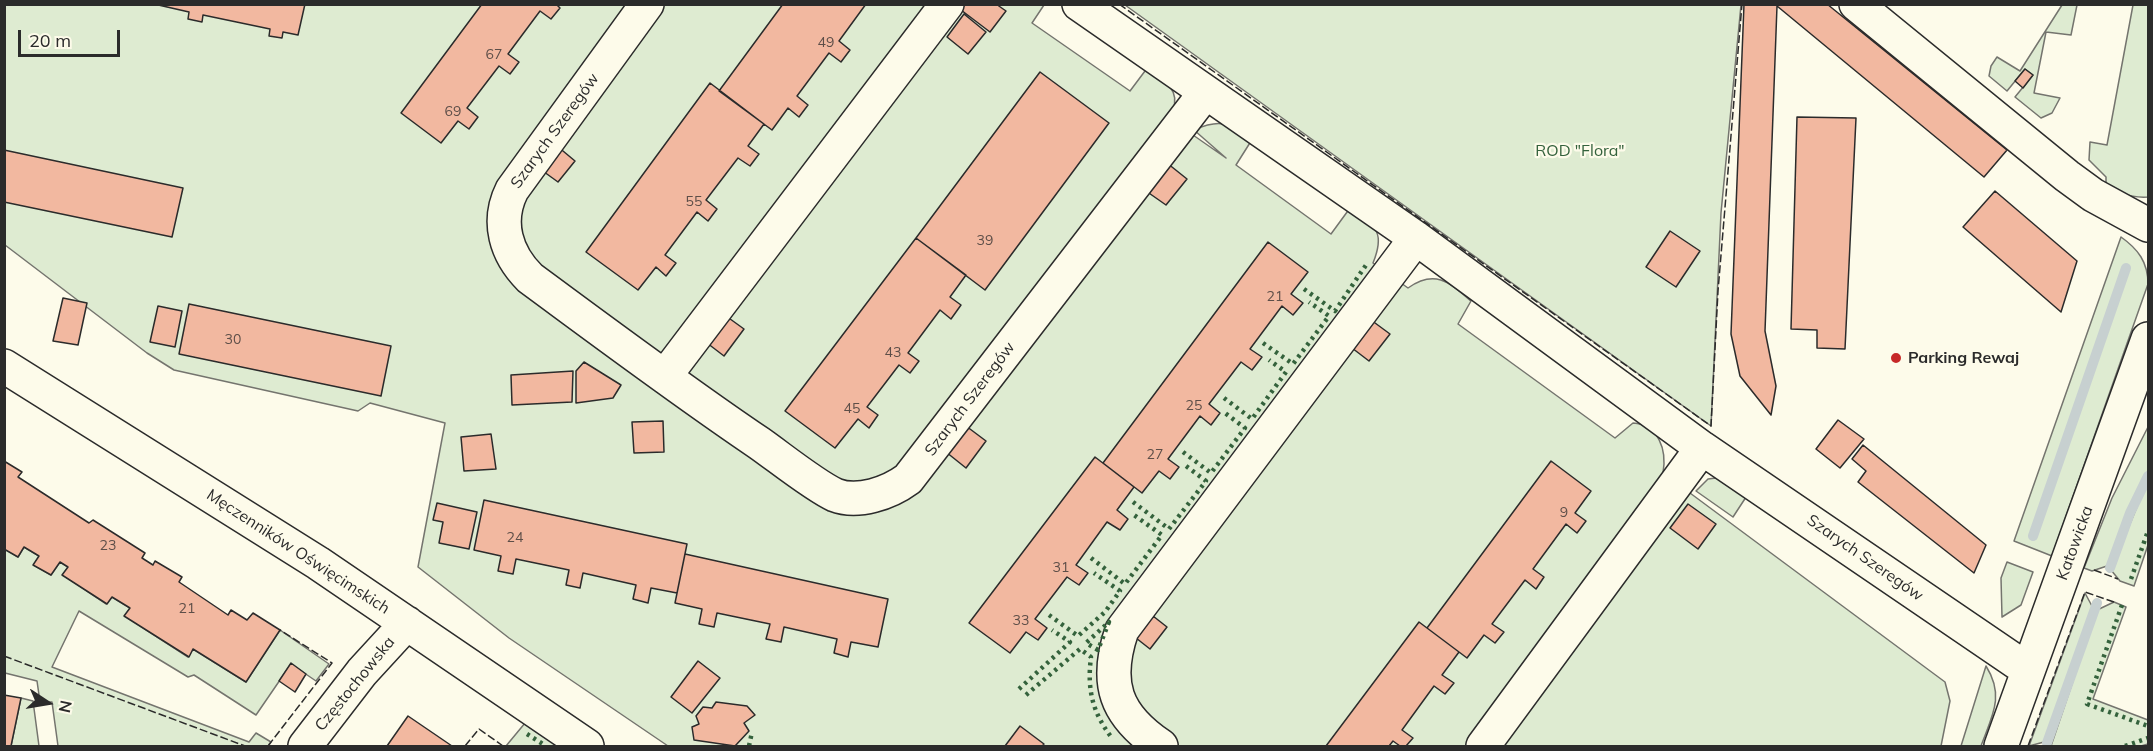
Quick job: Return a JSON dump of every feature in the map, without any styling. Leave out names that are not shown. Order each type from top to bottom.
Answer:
[{"type":"street","name":"Szarych Szeregów","points":[[647,4],[512,190],[504,220],[507,246],[517,265],[531,278],[665,376],[835,495],[868,497],[898,487],[916,470],[1205,93]]},
{"type":"street","points":[[665,376],[947,4]]},
{"type":"street","name":"Szarych Szeregów","points":[[1079,4],[1416,238],[1702,448],[2028,670]]},
{"type":"street","points":[[1856,4],[2067,176],[2093,195],[2148,225]]},
{"type":"street","points":[[1161,747],[1130,721],[1115,690],[1112,679],[1113,657],[1122,630],[1416,238]]},
{"type":"street","name":"Katowicka","points":[[2001,747],[2148,339]]},
{"type":"street","name":"Męczenników Oświęcimskich","points":[[4,366],[318,563],[586,747]]},
{"type":"street","points":[[1483,747],[1702,448]]},
{"type":"street","name":"Częstochowska","points":[[305,747],[362,672],[407,623]]},
{"type":"green space","points":[[4,5],[1044,5],[1032,23],[1130,91],[1148,67],[1167,84],[1174,95],[1174,109],[1170,119],[1226,158],[1194,130],[1211,124],[1224,124],[1253,138],[1236,165],[1331,234],[1350,208],[1366,220],[1376,230],[1378,236],[1377,252],[1373,263],[1408,288],[1426,279],[1434,279],[1456,288],[1471,301],[1458,324],[1615,438],[1633,423],[1649,428],[1659,440],[1662,448],[1663,473],[1945,682],[1950,701],[1941,746],[668,746],[509,638],[418,567],[445,423],[370,403],[358,411],[174,370],[147,353],[5,245]]},
{"type":"green space","name":"ROD \"Flora\"","points":[[1125,5],[1741,5],[1721,213],[1711,426]]},
{"type":"green space","points":[[2062,5],[2077,5],[2071,35],[2046,32],[2034,93],[2060,98],[2052,113],[2041,118],[2015,97],[2033,75],[2025,69],[2007,91],[1989,76],[1991,66],[1997,57],[2020,71]]},
{"type":"green space","points":[[2133,5],[2148,5],[2148,197],[2131,196],[2115,190],[2106,183],[2106,177],[2089,160],[2090,142],[2107,145]]},
{"type":"green space","points":[[2121,237],[2141,257],[2148,276],[2148,284],[2052,556],[2014,541]]},
{"type":"green space","points":[[2148,427],[2148,471],[2123,524],[2107,566],[2092,571],[2084,568],[2112,498]]},
{"type":"green space","points":[[1716,478],[1750,491],[1733,517],[1696,491],[1708,479]]},
{"type":"green space","points":[[2148,480],[2148,545],[2134,586],[2120,581],[2111,570]]},
{"type":"green space","points":[[24,547],[39,556],[34,565],[51,575],[60,562],[68,567],[63,575],[106,604],[112,597],[130,608],[125,616],[188,657],[193,649],[246,682],[280,630],[329,664],[316,681],[291,664],[256,715],[194,675],[188,677],[79,611],[52,667],[249,742],[256,733],[271,742],[268,746],[58,746],[52,702],[40,702],[37,681],[5,673],[5,549],[18,557]]},
{"type":"green space","points":[[2007,562],[2033,572],[2021,605],[2002,617],[2001,578]]},
{"type":"green space","points":[[2085,593],[2093,608],[2044,742],[2029,746]]},
{"type":"green space","points":[[2114,602],[2126,607],[2093,699],[2148,720],[2148,744],[2141,746],[2051,746],[2097,610]]},
{"type":"green space","points":[[1986,666],[1995,687],[1995,706],[1981,746],[1961,746]]},
{"type":"green space","points":[[21,698],[33,701],[39,746],[11,746]]},
{"type":"green space","points":[[535,711],[586,746],[506,746]]},
{"type":"building","points":[[154,4],[305,4],[298,35],[283,32],[282,38],[269,36],[270,29],[203,15],[202,22],[188,19],[189,12]]},
{"type":"building","points":[[482,4],[556,4],[560,8],[551,19],[540,11],[508,54],[519,62],[510,74],[499,66],[467,108],[478,117],[469,129],[458,121],[441,143],[401,113]]},
{"type":"building","points":[[783,4],[866,4],[839,41],[850,50],[841,62],[829,53],[797,96],[808,105],[799,117],[788,108],[772,130],[719,91]]},
{"type":"building","points":[[965,4],[996,4],[1006,11],[990,32],[961,10]]},
{"type":"building","points":[[1744,4],[1827,4],[2007,150],[1984,177],[1777,6],[1765,331],[1776,386],[1771,415],[1740,376],[1731,334]]},
{"type":"building","points":[[964,14],[986,32],[968,54],[947,37]]},
{"type":"building","points":[[2025,69],[2033,75],[2023,88],[2015,81]]},
{"type":"building","points":[[1040,72],[1109,123],[985,290],[916,238]]},
{"type":"building","points":[[710,83],[764,124],[748,146],[759,154],[750,166],[738,158],[706,200],[717,209],[708,221],[697,212],[665,255],[676,263],[666,276],[656,267],[638,290],[586,252]]},
{"type":"building","points":[[1797,117],[1856,118],[1845,349],[1817,348],[1817,330],[1791,329]]},
{"type":"building","points":[[557,146],[575,161],[558,182],[540,169]]},
{"type":"building","points":[[4,150],[183,188],[172,237],[4,202]]},
{"type":"building","points":[[1167,163],[1187,179],[1166,205],[1146,191]]},
{"type":"building","points":[[1995,191],[2077,261],[2061,312],[1963,227]]},
{"type":"building","points":[[1670,231],[1700,251],[1676,287],[1646,267]]},
{"type":"building","points":[[916,238],[966,275],[950,297],[961,305],[951,319],[940,310],[908,353],[919,361],[910,373],[899,365],[867,407],[878,415],[869,428],[858,419],[835,448],[785,411]]},
{"type":"building","points":[[1268,242],[1308,272],[1291,294],[1303,303],[1293,315],[1282,306],[1250,349],[1262,357],[1252,370],[1241,362],[1209,404],[1220,413],[1211,425],[1200,416],[1168,459],[1179,467],[1170,479],[1159,471],[1142,493],[1103,463]]},
{"type":"building","points":[[63,298],[87,303],[78,345],[53,341]]},
{"type":"building","points":[[189,304],[391,346],[381,396],[179,354]]},
{"type":"building","points":[[158,306],[182,311],[175,347],[150,342]]},
{"type":"building","points":[[726,316],[744,329],[724,356],[707,343]]},
{"type":"building","points":[[1371,320],[1390,334],[1369,361],[1352,348]]},
{"type":"building","points":[[584,362],[621,385],[613,398],[576,403],[576,371]]},
{"type":"building","points":[[573,371],[572,402],[512,405],[511,375]]},
{"type":"building","points":[[1838,420],[1864,439],[1840,468],[1816,449]]},
{"type":"building","points":[[663,421],[664,452],[634,453],[632,422]]},
{"type":"building","points":[[966,426],[986,441],[966,468],[946,452]]},
{"type":"building","points":[[491,434],[496,469],[464,471],[461,437]]},
{"type":"building","points":[[1863,445],[1986,545],[1974,573],[1858,482],[1866,471],[1852,459]]},
{"type":"building","points":[[1095,457],[1134,487],[1117,510],[1128,519],[1120,530],[1107,522],[1076,565],[1088,573],[1079,585],[1067,577],[1035,619],[1047,628],[1038,640],[1026,632],[1010,653],[969,623]]},
{"type":"building","points":[[4,461],[22,472],[18,477],[89,523],[93,520],[145,553],[142,558],[153,565],[155,561],[182,577],[179,582],[228,615],[231,610],[247,620],[253,613],[280,630],[246,682],[193,649],[189,657],[124,616],[130,608],[112,597],[107,604],[62,575],[68,567],[60,562],[51,575],[33,565],[39,556],[24,547],[18,557],[4,549]]},
{"type":"building","points":[[1551,461],[1591,491],[1575,513],[1586,521],[1577,533],[1566,524],[1533,569],[1544,577],[1536,589],[1525,580],[1492,624],[1504,632],[1495,643],[1484,635],[1467,658],[1427,628]]},
{"type":"building","points":[[484,500],[687,544],[677,593],[651,588],[648,603],[633,599],[636,585],[583,573],[580,588],[566,585],[569,570],[516,559],[513,574],[498,571],[501,556],[474,550]]},
{"type":"building","points":[[437,503],[477,512],[469,549],[439,543],[443,522],[433,520]]},
{"type":"building","points":[[1688,504],[1716,524],[1698,549],[1670,528]]},
{"type":"building","points":[[685,554],[888,599],[878,647],[851,642],[848,657],[834,653],[837,639],[784,627],[781,642],[766,639],[770,624],[717,613],[714,627],[699,624],[702,609],[675,603]]},
{"type":"building","points":[[1153,616],[1167,627],[1150,649],[1136,638]]},
{"type":"building","points":[[1419,622],[1459,652],[1442,675],[1454,683],[1445,694],[1434,686],[1402,730],[1413,738],[1406,746],[1400,746],[1393,741],[1389,746],[1326,746]]},
{"type":"building","points":[[698,661],[720,678],[692,713],[671,697]]},
{"type":"building","points":[[291,663],[306,674],[295,692],[279,681]]},
{"type":"building","points":[[4,695],[21,698],[11,746],[4,746]]},
{"type":"building","points":[[716,702],[747,706],[755,715],[744,723],[749,731],[735,746],[694,740],[692,727],[699,724],[696,716],[703,707],[712,708]]},
{"type":"building","points":[[408,716],[452,746],[387,746]]},
{"type":"building","points":[[1020,726],[1044,744],[1042,746],[1005,746]]},
{"type":"waterway","points":[[2033,536],[2126,268]]},
{"type":"waterway","points":[[2110,568],[2130,513],[2148,476]]},
{"type":"waterway","points":[[2047,743],[2097,603]]},
{"type":"hedge","points":[[1304,289],[1335,311],[1366,265]]},
{"type":"hedge","points":[[1263,343],[1293,364],[1329,316],[1309,302]]},
{"type":"hedge","points":[[1224,398],[1252,419],[1286,372],[1269,360]]},
{"type":"hedge","points":[[1183,452],[1211,473],[1245,428],[1225,413]]},
{"type":"hedge","points":[[1133,502],[1169,529],[1206,481],[1186,466]]},
{"type":"hedge","points":[[1091,558],[1125,584],[1162,535],[1134,515]]},
{"type":"hedge","points":[[2131,579],[2148,531]]},
{"type":"hedge","points":[[1049,615],[1078,636],[1105,612],[1120,591],[1094,573]]},
{"type":"hedge","points":[[2122,605],[2087,704],[2148,726]]},
{"type":"hedge","points":[[1109,622],[1098,650],[1086,643],[1109,622]]},
{"type":"hedge","points":[[1019,689],[1070,642],[1052,630]]},
{"type":"hedge","points":[[1026,695],[1080,649],[1091,657],[1092,700],[1112,738]]},
{"type":"hedge","points":[[749,746],[752,732]]},
{"type":"hedge","points":[[527,734],[546,746]]},
{"type":"hedge","points":[[2125,746],[2148,738]]},
{"type":"fence","points":[[1119,4],[1711,426],[1718,291],[1742,4]]},
{"type":"fence","points":[[2094,570],[2118,579]]},
{"type":"fence","points":[[2028,746],[2085,592],[2114,602]]},
{"type":"fence","points":[[268,746],[332,663],[280,630]]},
{"type":"fence","points":[[4,656],[245,746]]},
{"type":"fence","points":[[465,746],[479,729],[503,746]]},
{"type":"place","name":"Parking Rewaj","points":[[1896,358]]}]
